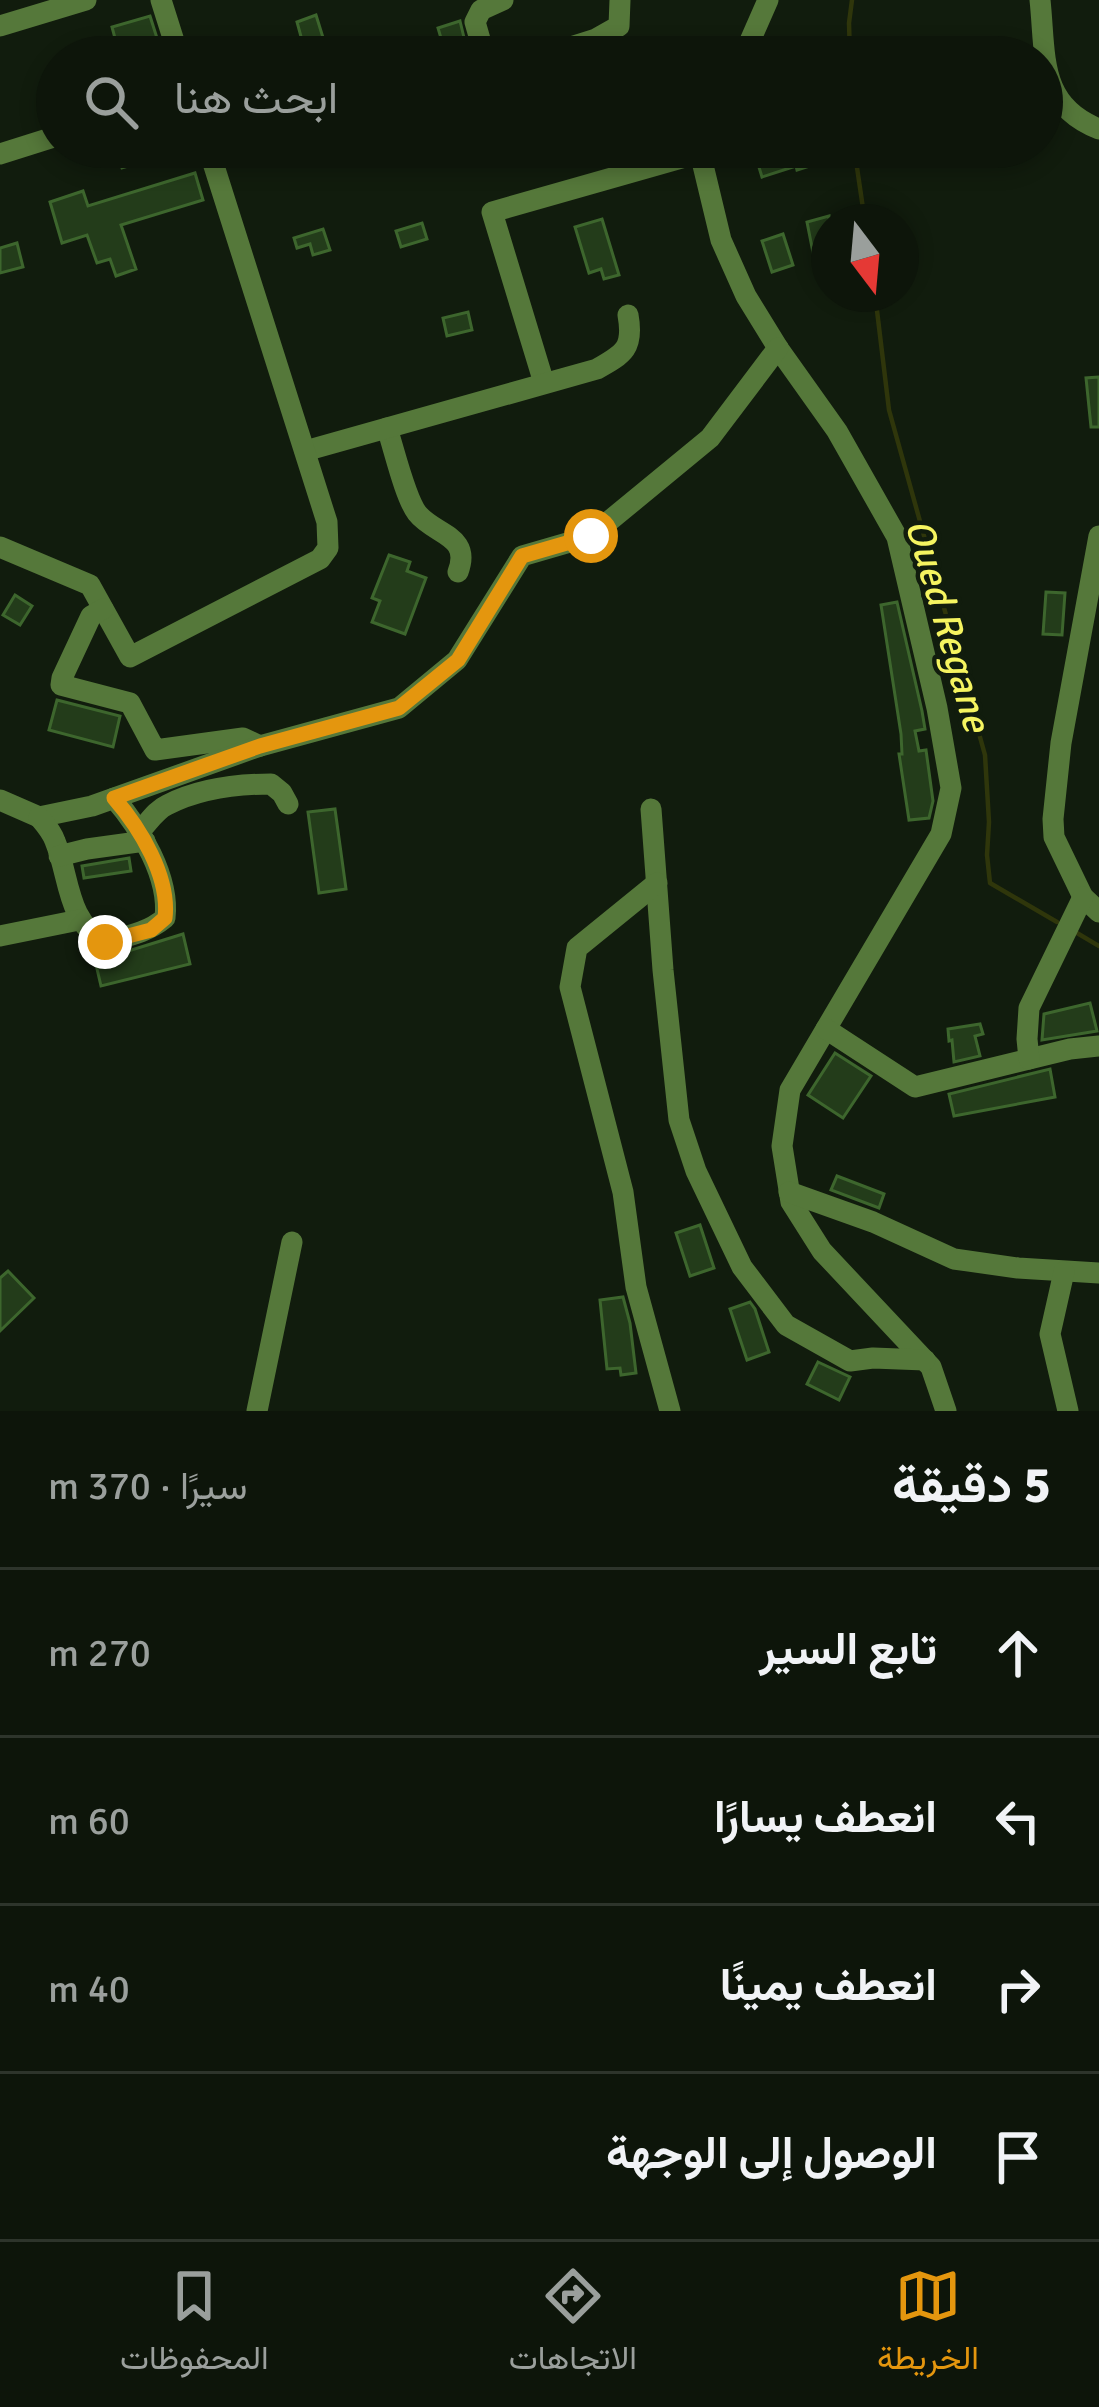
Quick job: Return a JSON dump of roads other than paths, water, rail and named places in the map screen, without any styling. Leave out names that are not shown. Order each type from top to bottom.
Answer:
[{"type":"lane","points":[[0,26],[86,0]]},
{"type":"lane","points":[[161,0],[172,36]]},
{"type":"lane","points":[[479,36],[475,22],[482,10],[503,0]]},
{"type":"lane","points":[[601,36],[619,26],[620,0]]},
{"type":"lane","points":[[752,36],[768,0]]},
{"type":"lane","points":[[1040,0],[1044,36]]},
{"type":"lane","points":[[1063,104],[1077,120],[1099,129]]},
{"type":"lane","points":[[1,160],[36,145]]},
{"type":"lane","points":[[0,547],[90,585],[130,657],[320,559],[328,548],[328,522],[215,168]]},
{"type":"lane","points":[[544,383],[492,212],[642,168]]},
{"type":"lane","points":[[704,168],[721,240],[746,296],[837,431],[897,537],[938,708],[951,788],[940,834],[790,1090],[782,1146],[791,1202],[822,1251],[931,1367],[946,1411]]},
{"type":"lane","points":[[305,451],[597,368],[622,356],[629,341],[628,315]]},
{"type":"lane","points":[[39,817],[92,806],[260,746],[399,708],[458,660],[522,556],[591,536],[710,438],[778,348]]},
{"type":"lane","points":[[387,428],[418,515],[459,546],[463,559],[458,572]]},
{"type":"lane","points":[[1029,1059],[1029,1008],[1091,905],[1054,837],[1053,819],[1060,743],[1099,536]]},
{"type":"lane","points":[[103,609],[91,616],[61,686],[130,703],[155,750],[243,739],[260,746]]},
{"type":"lane","points":[[59,856],[143,836],[163,806],[200,793],[271,784],[288,804]]},
{"type":"lane","points":[[0,800],[39,817],[55,839],[79,920],[105,942],[151,930],[165,918],[166,905],[143,836],[114,798]]},
{"type":"lane","points":[[651,809],[679,1120],[696,1171],[742,1268],[786,1325],[850,1361],[925,1360]]},
{"type":"lane","points":[[657,883],[577,948],[570,986],[623,1192],[637,1287],[670,1411]]},
{"type":"lane","points":[[0,936],[79,920]]},
{"type":"lane","points":[[826,1029],[915,1087],[1099,1046]]},
{"type":"lane","points":[[789,1192],[873,1222],[955,1259],[1099,1273]]},
{"type":"lane","points":[[256,1411],[292,1242]]},
{"type":"lane","points":[[1064,1272],[1049,1334],[1068,1411]]},
{"type":"waterway","name":"Oued Regane","points":[[849,36],[852,0]]},
{"type":"waterway","name":"Oued Regane","points":[[857,168],[862,204]]},
{"type":"waterway","name":"Oued Regane","points":[[877,312],[889,410],[985,755],[990,883],[1057,922]]},
{"type":"waterway","name":"Oued Regane","points":[[1077,933],[1099,946]]}]
